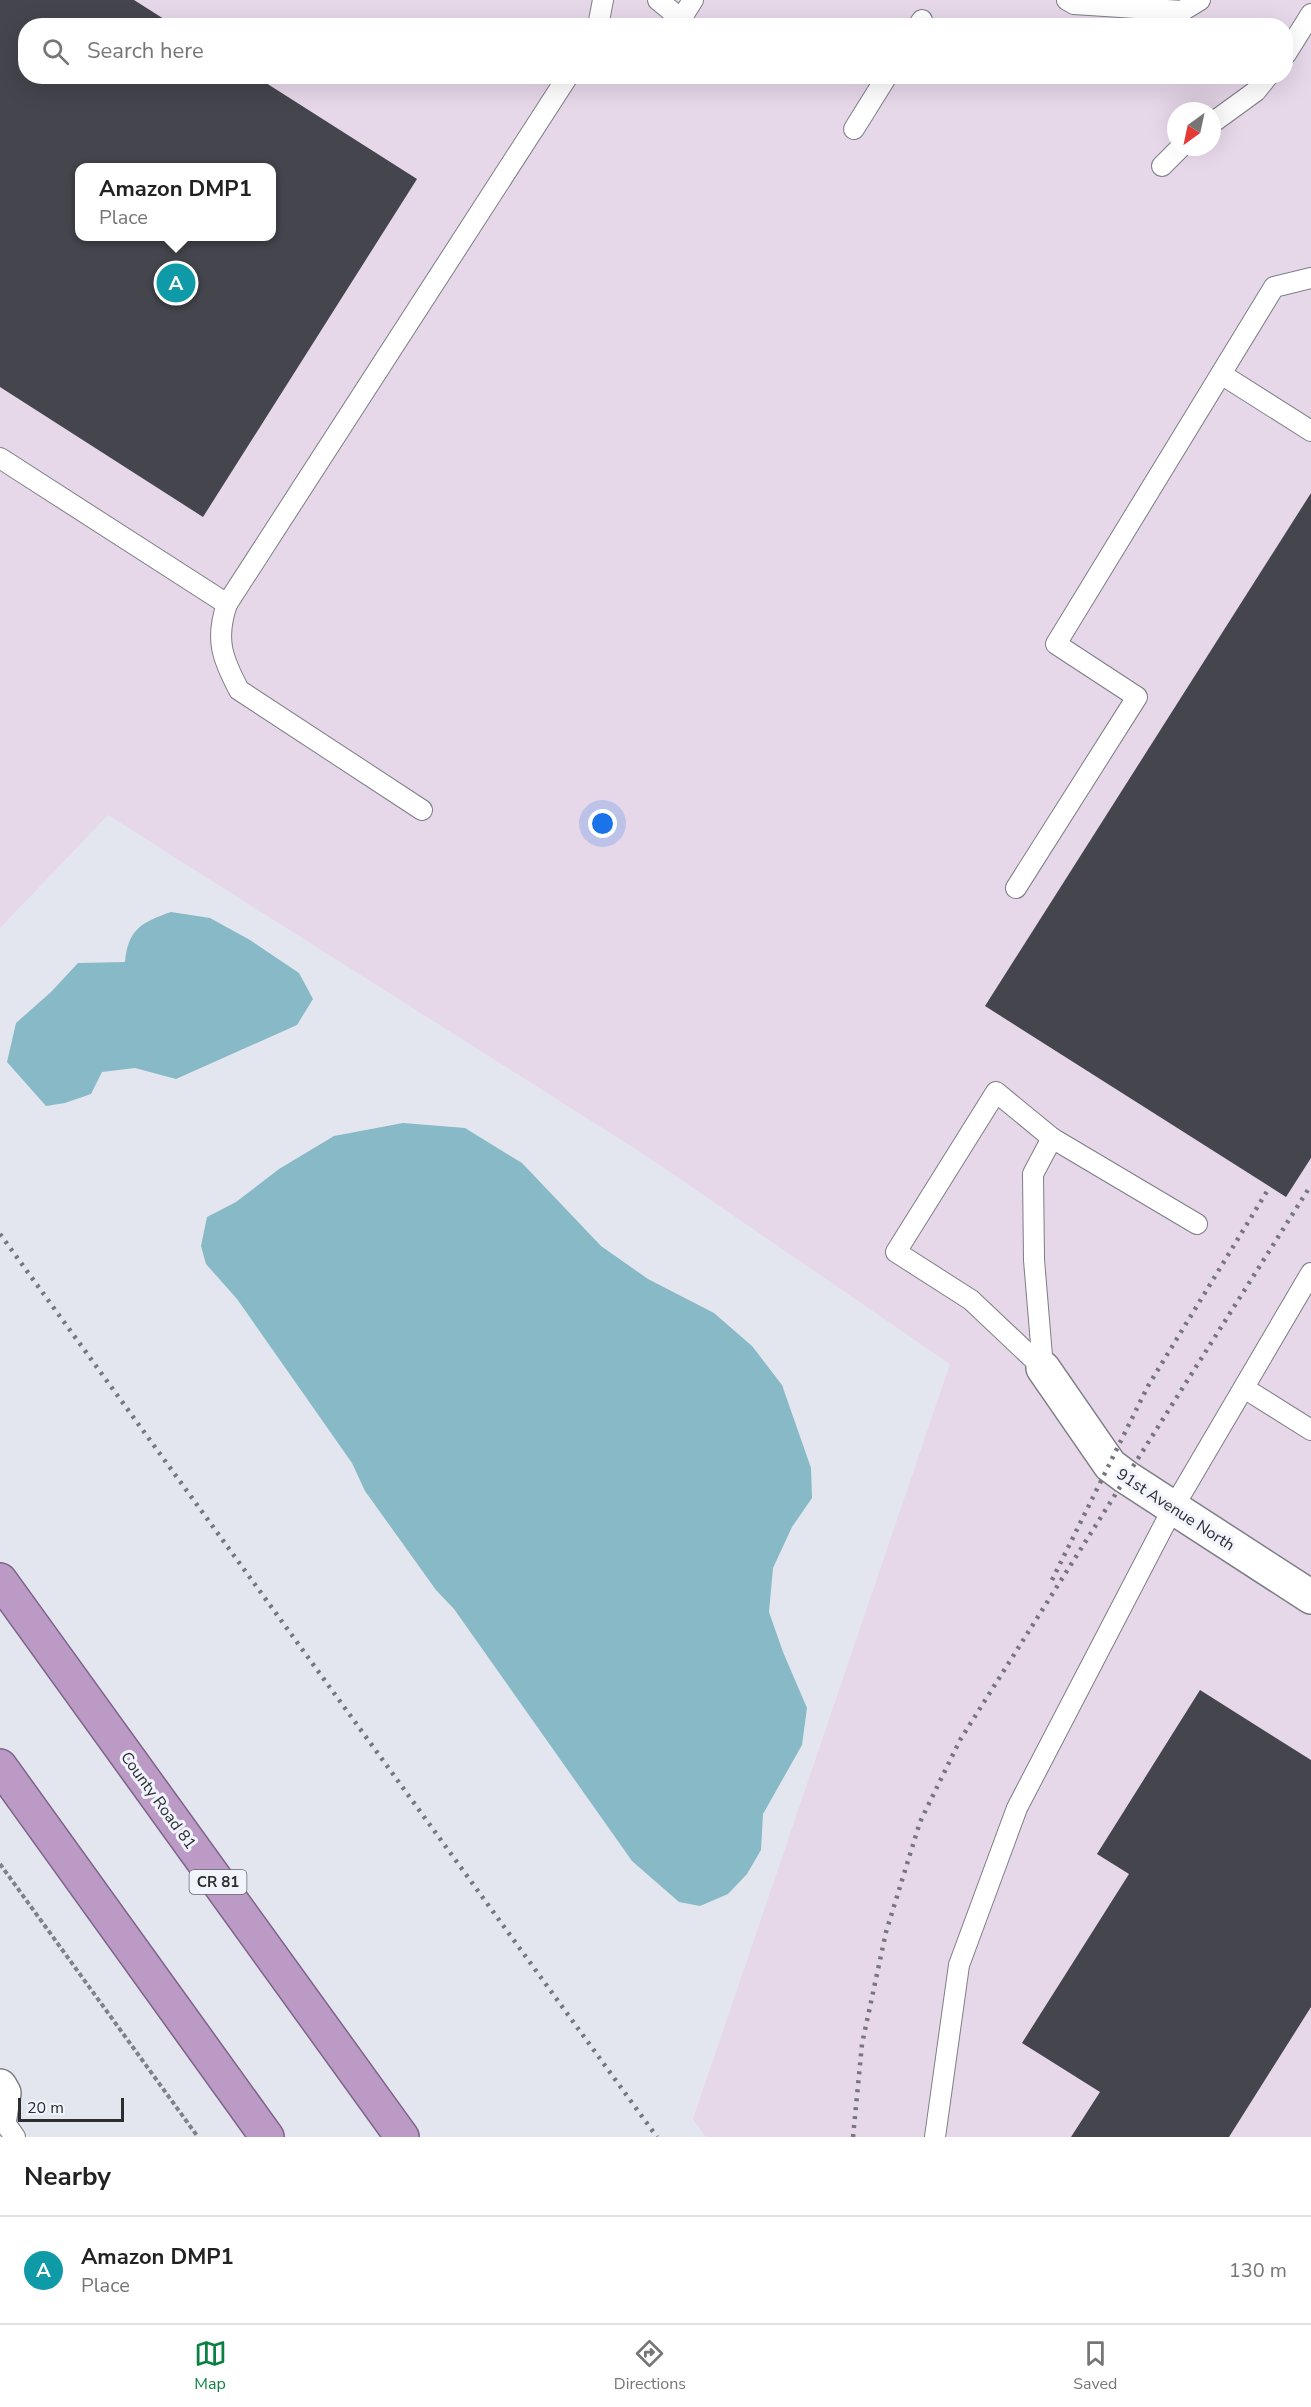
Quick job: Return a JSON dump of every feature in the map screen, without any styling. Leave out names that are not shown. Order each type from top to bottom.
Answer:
[{"type":"highway","name":"County Road 81","points":[[0,1580],[402,2137]]},
{"type":"highway","points":[[0,1766],[267,2137]]},
{"type":"street","name":"91st Avenue North","points":[[1043,1368],[1110,1465],[1311,1597]]},
{"type":"street","points":[[0,2086],[4,2093],[0,2116]]},
{"type":"lane","points":[[600,18],[603,0]]},
{"type":"lane","points":[[658,0],[680,18]]},
{"type":"lane","points":[[682,18],[693,0]]},
{"type":"lane","points":[[1067,0],[1074,4],[1182,11],[1200,0]]},
{"type":"lane","points":[[1293,43],[1311,14]]},
{"type":"lane","points":[[422,810],[239,690],[224,663],[220,625],[227,604],[563,84]]},
{"type":"lane","points":[[854,129],[881,84]]},
{"type":"lane","points":[[1221,116],[1256,91],[1262,84]]},
{"type":"lane","points":[[1162,166],[1172,156]]},
{"type":"lane","points":[[1016,888],[1137,697],[1056,644],[1274,287],[1311,278]]},
{"type":"lane","points":[[1221,374],[1311,431]]},
{"type":"lane","points":[[0,458],[227,604]]},
{"type":"lane","points":[[1043,1368],[971,1300],[896,1252],[996,1092],[1052,1138],[1197,1224]]},
{"type":"lane","points":[[1043,1368],[1034,1260],[1033,1174],[1052,1138]]},
{"type":"lane","points":[[935,2137],[959,1965],[1017,1808],[1173,1508],[1311,1274]]},
{"type":"lane","points":[[1244,1388],[1311,1430]]},
{"type":"lane","points":[[0,2116],[15,2137]]},
{"type":"path","points":[[0,1864],[198,2137]]},
{"type":"shaded area","points":[[0,0],[1311,0],[1311,2137],[706,2137],[693,2119],[950,1364],[645,1155],[108,815],[0,928]]},
{"type":"water","points":[[171,912],[210,918],[250,940],[299,973],[313,999],[297,1025],[176,1079],[135,1068],[102,1072],[91,1094],[65,1103],[46,1106],[7,1062],[16,1023],[51,992],[78,963],[125,962],[129,942],[138,928],[152,919]]},
{"type":"water","points":[[403,1123],[465,1128],[522,1163],[601,1246],[648,1279],[714,1313],[752,1346],[782,1385],[811,1468],[812,1498],[792,1527],[773,1568],[769,1612],[807,1708],[802,1745],[763,1814],[761,1850],[747,1874],[728,1894],[700,1906],[679,1902],[632,1861],[454,1609],[436,1590],[365,1491],[352,1463],[237,1299],[206,1264],[201,1246],[207,1217],[236,1202],[279,1169],[334,1136]]},
{"type":"building","points":[[0,0],[134,0],[162,18],[18,18],[18,84],[268,84],[417,179],[203,517],[0,387]]},
{"type":"building","points":[[1311,493],[1311,1158],[1286,1197],[985,1006]]},
{"type":"building","points":[[1200,1690],[1311,1760],[1311,2007],[1229,2137],[1071,2137],[1100,2092],[1022,2043],[1129,1874],[1097,1854]]},
{"type":"railway","points":[[853,2137],[862,2044],[886,1932],[920,1822],[960,1740],[1311,1185]]},
{"type":"railway","points":[[1052,1580],[1148,1386],[1269,1188]]},
{"type":"railway","points":[[0,1234],[657,2137]]},
{"type":"place","name":"Amazon DMP1","points":[[176,283]]}]
